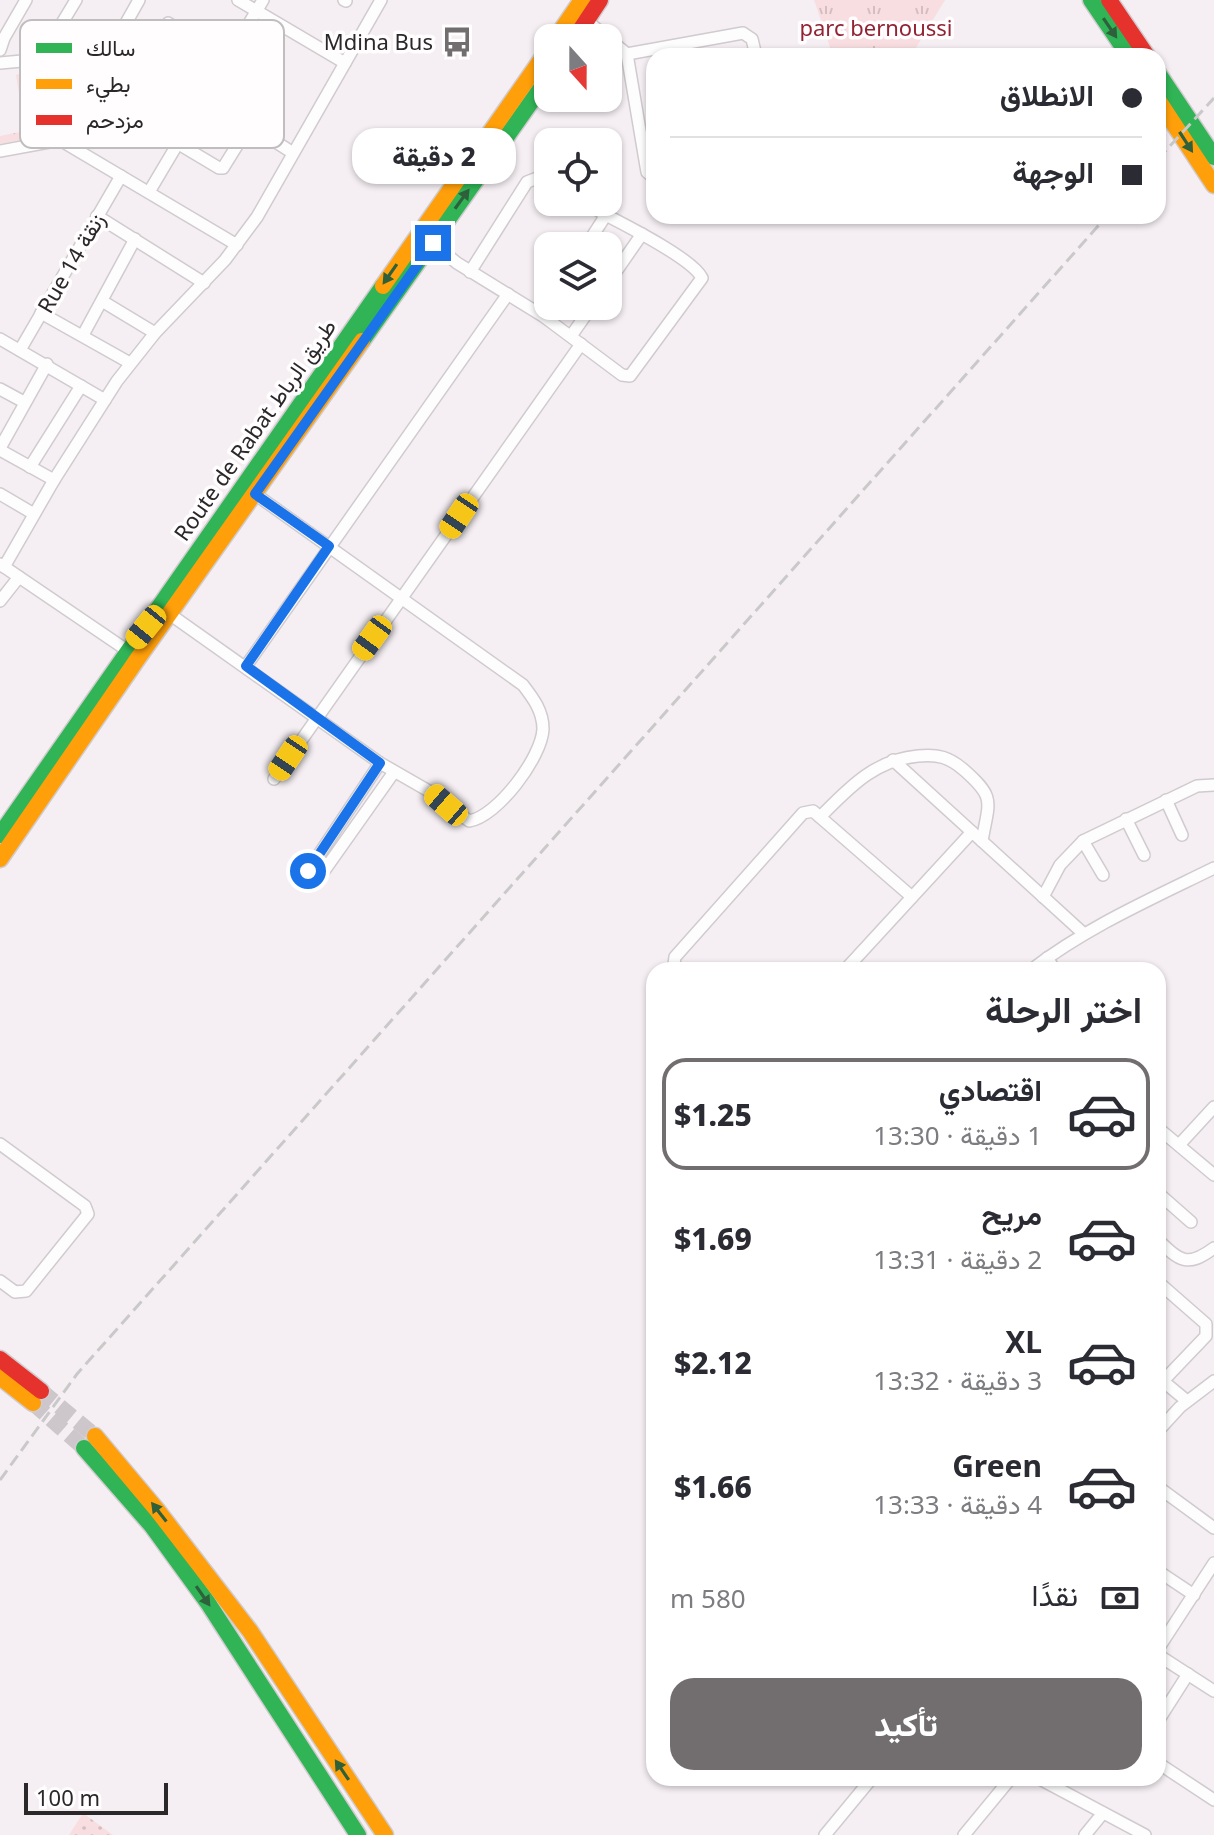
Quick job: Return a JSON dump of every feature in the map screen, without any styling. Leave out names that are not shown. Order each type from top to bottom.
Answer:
[{"type":"main road","points":[[566,24],[582,0]]},
{"type":"main road","points":[[585,24],[600,0]]},
{"type":"main road","points":[[1091,0],[1124,48]]},
{"type":"main road","points":[[1109,0],[1142,48]]},
{"type":"main road","name":"Route de Rabat طريق الرباط","points":[[0,859],[133,654],[171,615],[255,494],[534,72]]},
{"type":"main road","points":[[1166,85],[1214,157]]},
{"type":"main road","name":"Route de Rabat طريق الرباط","points":[[0,835],[133,654],[426,238],[534,96]]},
{"type":"main road","points":[[1166,112],[1214,185]]},
{"type":"main road","points":[[0,1359],[37,1397],[0,1377]]},
{"type":"main road","points":[[90,1442],[183,1556],[250,1631],[385,1835]]},
{"type":"main road","points":[[183,1556],[208,1603],[358,1835]]},
{"type":"street","points":[[20,61],[0,63],[0,52],[4,38],[26,0]]},
{"type":"street","points":[[64,20],[76,0]]},
{"type":"street","points":[[128,20],[139,0]]},
{"type":"street","points":[[238,0],[260,6],[281,20]]},
{"type":"street","points":[[133,654],[2,565],[130,363],[204,283],[257,217],[381,0]]},
{"type":"street","points":[[587,21],[627,54],[646,166]]},
{"type":"street","points":[[284,22],[345,63]]},
{"type":"street","points":[[660,48],[743,33],[752,39],[754,48]]},
{"type":"street","points":[[627,54],[646,51]]},
{"type":"street","points":[[0,151],[20,147]]},
{"type":"street","points":[[284,147],[293,153]]},
{"type":"street","points":[[74,148],[237,245]]},
{"type":"street","points":[[149,192],[176,148]]},
{"type":"street","points":[[185,148],[223,168],[236,148]]},
{"type":"street","name":"Rue 14 زنقة","points":[[20,350],[121,176]]},
{"type":"street","points":[[470,272],[527,182],[534,179]]},
{"type":"street","points":[[97,216],[204,283]]},
{"type":"street","points":[[555,320],[622,375],[630,376],[702,282],[698,271],[642,234],[608,216]]},
{"type":"street","points":[[622,260],[642,234]]},
{"type":"street","points":[[426,238],[470,272],[534,306]]},
{"type":"street","points":[[83,335],[135,239]]},
{"type":"street","points":[[246,666],[508,294]]},
{"type":"street","points":[[102,301],[155,333]]},
{"type":"street","points":[[41,313],[130,363]]},
{"type":"street","points":[[274,779],[402,597],[576,340],[585,320]]},
{"type":"street","points":[[0,339],[105,400]]},
{"type":"street","points":[[47,364],[0,449],[54,480]]},
{"type":"street","points":[[30,467],[81,386]]},
{"type":"street","points":[[0,390],[24,402]]},
{"type":"street","points":[[0,494],[34,514]]},
{"type":"street","points":[[171,615],[380,763],[434,794],[469,821],[479,819],[500,804],[536,755],[543,727],[540,711],[523,685],[255,494]]},
{"type":"street","points":[[0,601],[19,577]]},
{"type":"street","points":[[820,817],[864,775],[893,760],[942,756],[953,760],[983,787],[988,800],[982,841]]},
{"type":"street","points":[[893,760],[1084,934]]},
{"type":"street","points":[[380,763],[308,871],[319,878],[394,772]]},
{"type":"street","points":[[1043,897],[1060,865],[1083,841],[1197,786],[1214,785]]},
{"type":"street","points":[[1166,800],[1182,835]]},
{"type":"street","points":[[674,962],[675,957],[803,813],[810,811],[912,897]]},
{"type":"street","points":[[1126,819],[1144,855]]},
{"type":"street","points":[[339,824],[351,832]]},
{"type":"street","points":[[852,962],[972,832]]},
{"type":"street","points":[[1083,841],[1103,875]]},
{"type":"street","points":[[1042,962],[1084,934],[1214,868]]},
{"type":"street","points":[[1047,958],[1050,962]]},
{"type":"street","points":[[1179,1145],[1214,1107]]},
{"type":"street","points":[[1166,1134],[1214,1175]]},
{"type":"street","points":[[0,1144],[85,1206],[88,1214],[26,1291],[15,1292],[0,1281]]},
{"type":"street","points":[[1166,1200],[1191,1222]]},
{"type":"street","points":[[1166,1248],[1175,1256],[1186,1260],[1199,1260],[1214,1248]]},
{"type":"street","points":[[1166,1289],[1206,1324],[1208,1330],[1206,1336],[1166,1373]]},
{"type":"street","points":[[1166,1423],[1187,1401],[1214,1381]]},
{"type":"street","points":[[1166,1384],[1187,1401]]},
{"type":"street","points":[[1166,1493],[1214,1528]]},
{"type":"street","points":[[1166,1639],[1214,1563]]},
{"type":"street","points":[[1166,1576],[1194,1595]]},
{"type":"street","points":[[1166,1658],[1214,1691]]},
{"type":"street","points":[[1166,1708],[1188,1674]]},
{"type":"street","points":[[1166,1768],[1214,1800]]},
{"type":"street","points":[[825,1835],[865,1786]]},
{"type":"street","points":[[964,1835],[1004,1786]]},
{"type":"street","points":[[1053,1786],[1145,1835]]},
{"type":"street","points":[[1085,1835],[1103,1813]]},
{"type":"green space","name":"parc bernoussi","points":[[814,0],[945,0],[916,48],[830,48]]},
{"type":"green space","points":[[20,74],[20,100],[16,75]]},
{"type":"green space","points":[[20,132],[20,140],[0,144],[0,136]]},
{"type":"green space","points":[[83,1813],[113,1835],[69,1835]]},
{"type":"tunnel","points":[[41,1391],[95,1436]]},
{"type":"tunnel","points":[[33,1403],[84,1448]]},
{"type":"railway","points":[[1166,150],[1214,98]]},
{"type":"railway","points":[[0,1480],[77,1374],[1100,224]]},
{"type":"traffic: fast","points":[[1091,0],[1124,48]]},
{"type":"traffic: fast","points":[[1166,85],[1214,157]]},
{"type":"traffic: fast","points":[[362,341],[534,98]]},
{"type":"traffic: fast","points":[[0,835],[383,286]]},
{"type":"traffic: fast","points":[[84,1448],[152,1526],[208,1603],[358,1835]]},
{"type":"traffic: slow","points":[[566,24],[582,0]]},
{"type":"traffic: slow","points":[[383,286],[534,70]]},
{"type":"traffic: slow","points":[[1166,112],[1214,185]]},
{"type":"traffic: slow","points":[[0,859],[362,341]]},
{"type":"traffic: slow","points":[[0,1377],[33,1403]]},
{"type":"traffic: slow","points":[[95,1436],[157,1510],[250,1631],[385,1835]]},
{"type":"traffic: jam","points":[[584,24],[600,0]]},
{"type":"traffic: jam","points":[[1109,0],[1142,48]]},
{"type":"traffic: jam","points":[[0,1359],[41,1391]]},
{"type":"place","name":"Mdina Bus","points":[[457,42]]},
{"type":"route","points":[[308,871],[380,763],[246,666],[329,546],[255,494],[433,243]]}]
